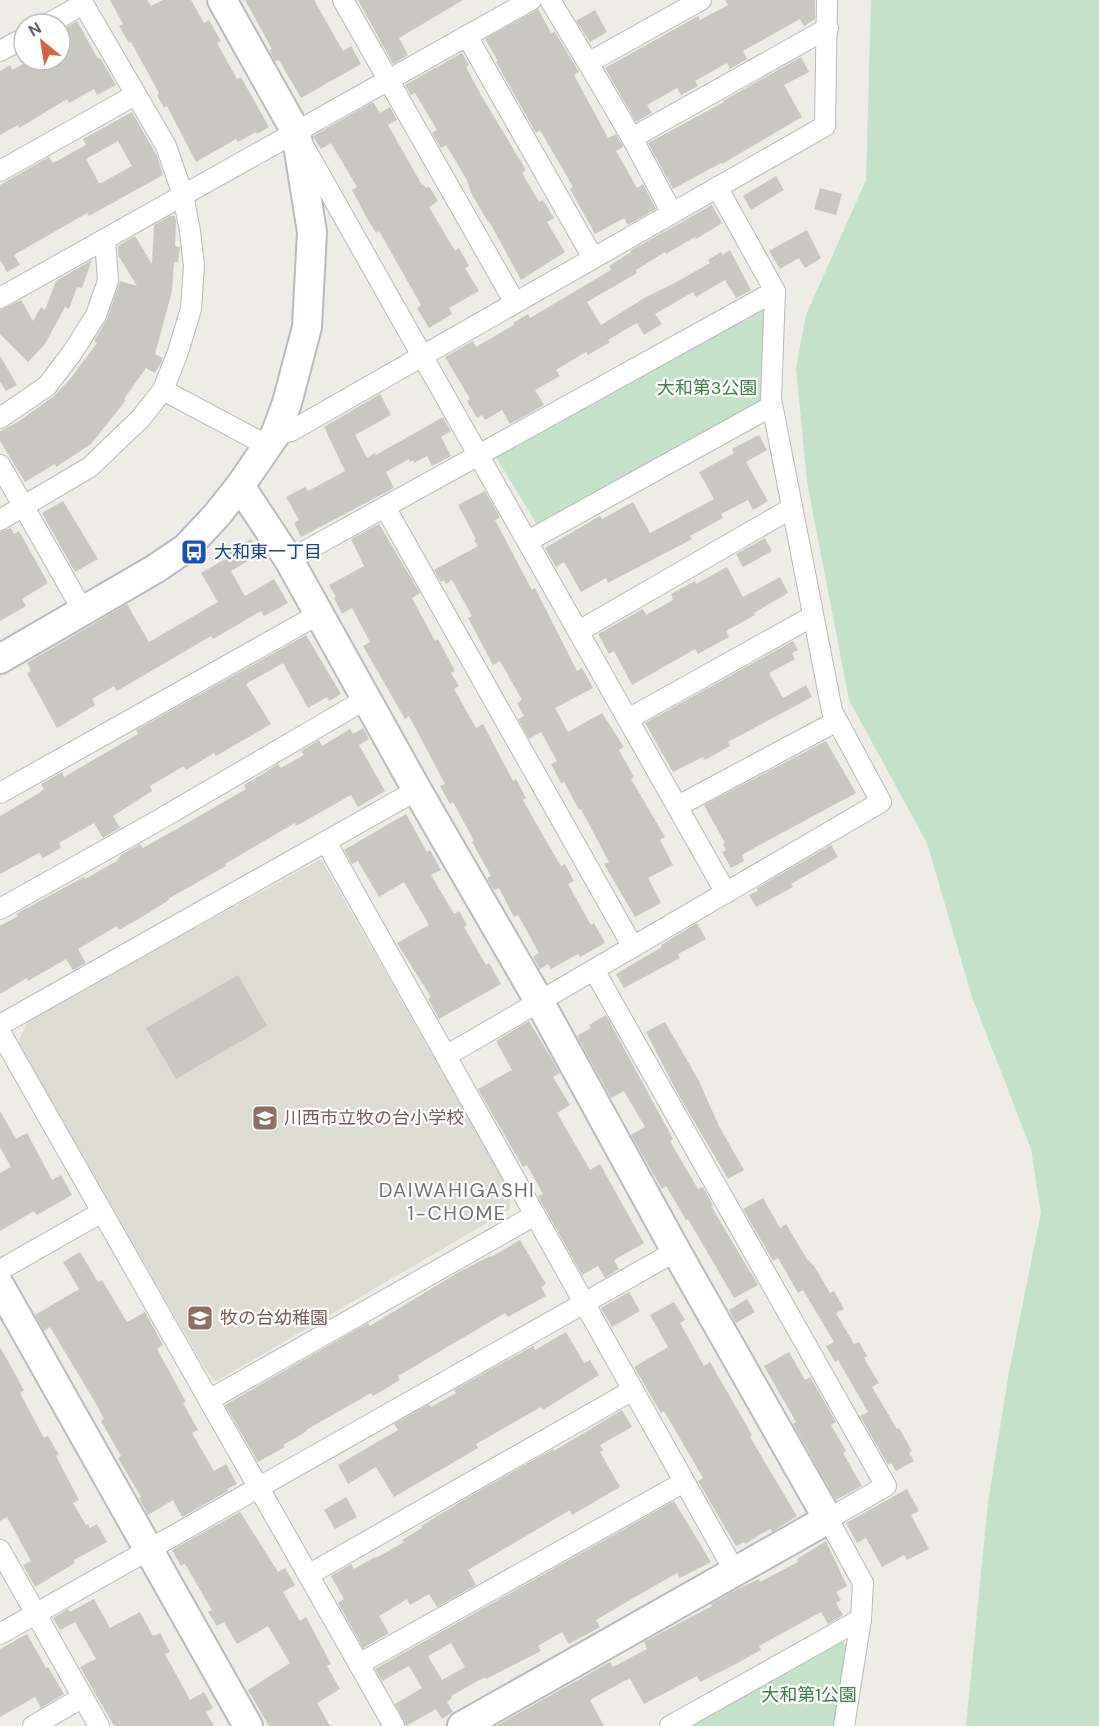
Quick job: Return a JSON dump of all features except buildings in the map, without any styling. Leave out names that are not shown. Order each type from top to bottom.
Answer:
[{"type":"street","points":[[222,0],[726,892]]},
{"type":"street","points":[[343,0],[515,303]]},
{"type":"street","points":[[0,298],[531,0]]},
{"type":"street","points":[[550,0],[632,138],[672,213]]},
{"type":"street","points":[[588,63],[701,0]]},
{"type":"street","points":[[271,441],[825,126],[827,0]]},
{"type":"street","points":[[0,520],[90,467],[141,418],[163,390],[191,309],[194,266],[183,195],[166,146],[82,2],[67,12]]},
{"type":"street","points":[[632,138],[828,28]]},
{"type":"street","points":[[467,36],[593,258]]},
{"type":"street","points":[[0,171],[135,95]]},
{"type":"street","points":[[0,658],[155,569],[186,548],[240,486],[271,441],[287,403],[307,327],[312,232],[296,132]]},
{"type":"street","points":[[446,1056],[881,802],[832,711],[772,406],[775,291],[717,187]]},
{"type":"street","points":[[0,418],[47,386],[72,353],[96,315],[108,281],[105,239]]},
{"type":"street","points":[[289,561],[775,291]]},
{"type":"street","points":[[163,390],[271,441]]},
{"type":"street","points":[[528,541],[772,406]]},
{"type":"street","points":[[0,465],[83,611]]},
{"type":"street","points":[[240,486],[289,561],[539,1002],[863,1583],[861,1619],[844,1726]]},
{"type":"street","points":[[385,507],[633,947]]},
{"type":"street","points":[[579,631],[792,508]]},
{"type":"street","points":[[0,793],[319,614]]},
{"type":"street","points":[[628,719],[813,616]]},
{"type":"street","points":[[0,909],[158,821],[366,699]]},
{"type":"street","points":[[678,806],[837,721]]},
{"type":"street","points":[[0,1025],[417,790]]},
{"type":"street","points":[[326,842],[735,1572]]},
{"type":"street","points":[[462,1726],[886,1486],[594,970]]},
{"type":"street","points":[[0,1032],[394,1726]]},
{"type":"street","points":[[0,1269],[102,1212]]},
{"type":"street","points":[[209,1400],[535,1215]]},
{"type":"street","points":[[0,1634],[676,1251]]},
{"type":"street","points":[[0,1286],[248,1726]]},
{"type":"street","points":[[308,1575],[633,1390]]},
{"type":"street","points":[[359,1664],[684,1482]]},
{"type":"street","points":[[0,1550],[99,1726]]},
{"type":"street","points":[[670,1726],[861,1619]]},
{"type":"street","points":[[33,1726],[83,1697]]},
{"type":"shaded area","name":"川西市立牧の台小学校","points":[[321,859],[511,1193],[509,1210],[215,1382],[204,1367],[18,1043],[29,1019]]},
{"type":"green space","points":[[871,0],[1099,0],[1099,1726],[966,1726],[988,1502],[1009,1372],[1041,1213],[1031,1149],[972,997],[927,843],[849,700],[807,482],[796,368],[806,315],[866,180]]},
{"type":"green space","name":"大和第3公園","points":[[761,310],[766,311],[767,318],[761,407],[539,528],[496,457]]},
{"type":"green space","name":"大和第1公園","points":[[842,1641],[849,1648],[837,1726],[692,1726]]},
{"type":"place","name":"大和東一丁目","points":[[194,552]]},
{"type":"place","name":"川西市立牧の台小学校","points":[[265,1118]]},
{"type":"place","name":"牧の台幼稚園","points":[[200,1318]]},
{"type":"district","name":"DAIWAHIGASHI 1-CHOME","points":[[457,1202]]}]
